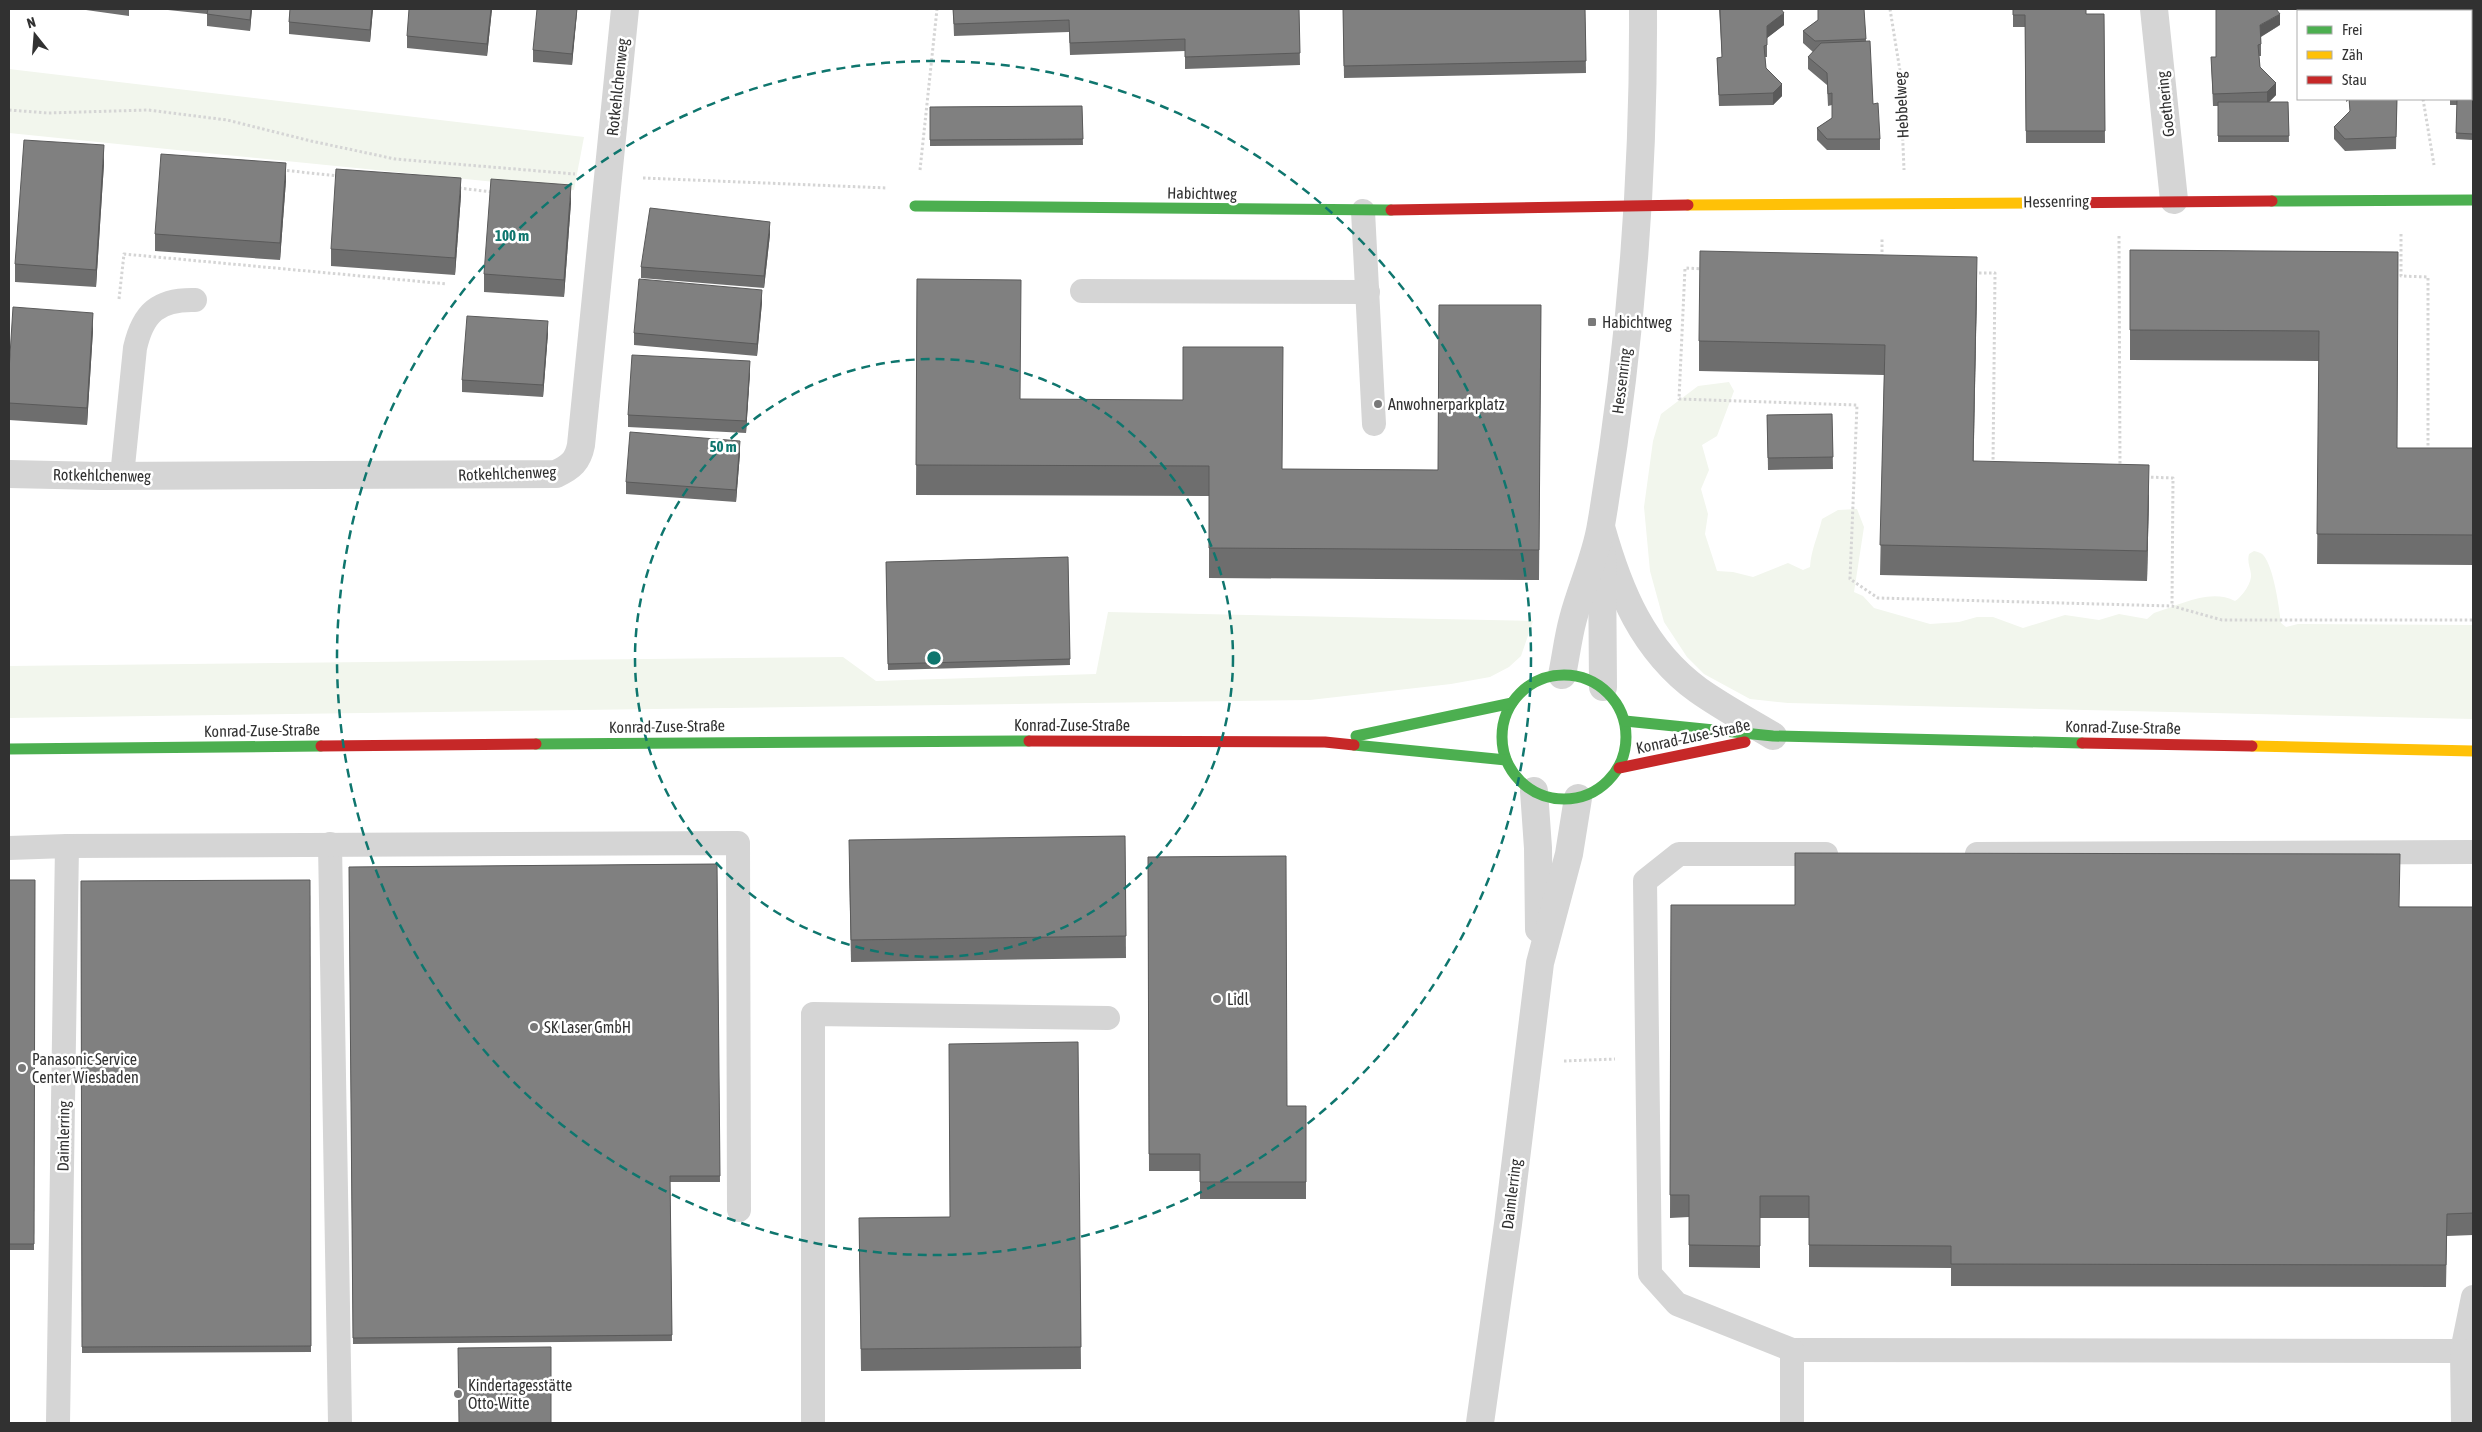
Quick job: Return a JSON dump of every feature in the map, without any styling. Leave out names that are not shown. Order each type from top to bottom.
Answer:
[{"type":"street","name":"Rotkehlchenweg","points":[[9,474],[122,476],[556,474],[568,469],[578,458],[582,445],[625,9]]},
{"type":"street","name":"Hessenring","points":[[1602,687],[1601,527],[1633,276],[1644,90],[1643,9]]},
{"type":"street","name":"Goethering","points":[[2154,9],[2174,200]]},
{"type":"street","name":"Hessenring","points":[[1638,205],[2174,200],[2473,200]]},
{"type":"street","name":"Habichtweg","points":[[915,206],[1364,211],[1638,205]]},
{"type":"street","name":"Hessenring","points":[[1562,675],[1572,620],[1601,527]]},
{"type":"street","points":[[1601,527],[1613,570],[1632,614],[1663,659],[1698,690],[1773,736]]},
{"type":"street","name":"Konrad-Zuse-Straße","points":[[1562,675],[1590,680],[1602,687],[1616,702],[1625,721],[1626,745],[1619,768],[1608,781],[1594,792],[1578,798],[1548,797],[1534,791],[1513,772],[1506,760],[1502,746],[1505,716],[1512,703],[1534,683],[1548,677],[1562,675]]},
{"type":"street","name":"Konrad-Zuse-Straße","points":[[1325,742],[1454,718],[1512,703]]},
{"type":"street","name":"Konrad-Zuse-Straße","points":[[1625,721],[1773,736],[2473,751]]},
{"type":"street","name":"Konrad-Zuse-Straße","points":[[1619,768],[1773,736]]},
{"type":"street","name":"Konrad-Zuse-Straße","points":[[9,749],[888,740],[1325,742],[1506,760]]},
{"type":"street","name":"Daimlerring","points":[[1534,791],[1538,848],[1540,964]]},
{"type":"street","name":"Daimlerring","points":[[1480,1423],[1508,1224],[1540,964],[1568,854],[1578,798]]},
{"type":"lane","points":[[1364,211],[1374,424]]},
{"type":"lane","points":[[1082,292],[1368,292]]},
{"type":"lane","points":[[122,476],[135,348],[139,331],[153,310],[179,300],[195,300]]},
{"type":"lane","points":[[9,848],[330,844],[738,843],[739,1210]]},
{"type":"lane","points":[[330,844],[340,1423]]},
{"type":"lane","name":"Daimlerring","points":[[58,1423],[67,846]]},
{"type":"lane","points":[[1957,854],[2473,852]]},
{"type":"lane","points":[[1848,854],[1679,854],[1645,881],[1650,1274],[1677,1304],[1792,1350],[2462,1351]]},
{"type":"lane","points":[[813,1423],[813,1014],[1108,1018]]},
{"type":"lane","points":[[2463,1423],[2462,1351],[2473,1297]]},
{"type":"lane","points":[[1792,1350],[1792,1423]]},
{"type":"path","points":[[915,206],[937,9]]},
{"type":"path","name":"Hebbelweg","points":[[1890,9],[1900,71],[1906,203]]},
{"type":"path","points":[[2423,100],[2440,200]]},
{"type":"path","points":[[9,110],[48,113],[148,110],[227,120],[395,159],[608,177],[918,189]]},
{"type":"path","points":[[277,170],[347,177]]},
{"type":"path","points":[[456,188],[496,192]]},
{"type":"path","points":[[2401,199],[2401,276],[2428,277],[2428,455]]},
{"type":"path","points":[[2119,201],[2120,477]]},
{"type":"path","points":[[1882,204],[1882,262]]},
{"type":"path","points":[[1705,268],[1685,268],[1679,400],[1857,405],[1850,579],[1878,598],[2172,606],[2222,620],[2473,620]]},
{"type":"path","points":[[1967,273],[1995,273],[1993,475]]},
{"type":"path","points":[[2138,477],[2173,478],[2172,606]]},
{"type":"path","points":[[1558,1061],[1647,1057]]},
{"type":"shaded area","points":[[9,69],[584,137],[574,190],[9,133]]},
{"type":"shaded area","points":[[1729,382],[1734,391],[1717,436],[1702,445],[1709,470],[1701,489],[1708,514],[1705,534],[1717,571],[1733,572],[1753,577],[1788,563],[1803,570],[1810,567],[1822,519],[1838,510],[1857,509],[1864,527],[1854,592],[1863,596],[1874,608],[1930,624],[1959,622],[1977,617],[1993,617],[2023,628],[2065,615],[2099,620],[2119,614],[2147,619],[2154,613],[2184,602],[2205,597],[2225,597],[2235,601],[2243,593],[2250,581],[2251,574],[2248,557],[2254,551],[2262,554],[2268,562],[2276,588],[2281,623],[2286,627],[2298,624],[2473,625],[2473,719],[1788,703],[1750,699],[1704,674],[1687,657],[1664,622],[1650,571],[1644,507],[1653,441],[1661,414],[1698,386]]},
{"type":"shaded area","points":[[1108,612],[1533,621],[1521,656],[1509,667],[1490,677],[1451,684],[1310,700],[9,718],[9,666],[843,657],[876,681],[1096,674]]},
{"type":"building","points":[[208,9],[251,9],[250,20],[207,14]]},
{"type":"building","points":[[290,9],[372,9],[370,30],[289,22]]},
{"type":"building","points":[[409,9],[491,9],[487,44],[407,36]]},
{"type":"building","points":[[537,9],[577,9],[572,54],[533,50]]},
{"type":"building","points":[[953,9],[1299,9],[1300,53],[1185,57],[1185,39],[1070,43],[1069,20],[954,24]]},
{"type":"building","points":[[1343,9],[1585,9],[1586,61],[1344,66]]},
{"type":"building","points":[[1720,9],[1781,9],[1784,13],[1767,26],[1767,45],[1764,46],[1766,68],[1782,84],[1773,93],[1719,95],[1717,58],[1722,57]]},
{"type":"building","points":[[1818,9],[1864,9],[1866,39],[1815,41],[1803,31],[1818,20]]},
{"type":"building","points":[[2013,9],[2086,9],[2086,14],[2104,14],[2105,131],[2026,131],[2025,15],[2013,15]]},
{"type":"building","points":[[2216,9],[2276,9],[2280,14],[2260,25],[2261,44],[2258,45],[2260,67],[2276,83],[2267,92],[2213,94],[2211,57],[2216,57]]},
{"type":"building","points":[[2334,9],[2381,9],[2381,10]]},
{"type":"building","points":[[2473,9],[2473,93],[2472,10],[2454,10]]},
{"type":"building","points":[[1870,41],[1873,104],[1878,103],[1880,139],[1827,139],[1817,128],[1832,118],[1832,93],[1828,94],[1827,73],[1808,57],[1821,43]]},
{"type":"building","points":[[2349,100],[2397,100],[2396,137],[2345,139],[2334,127],[2350,111]]},
{"type":"building","points":[[2457,100],[2473,100],[2473,134],[2456,133]]},
{"type":"building","points":[[2218,102],[2288,102],[2289,136],[2218,136]]},
{"type":"building","points":[[1082,106],[1083,139],[930,140],[930,107]]},
{"type":"building","points":[[24,140],[104,145],[96,270],[15,264]]},
{"type":"building","points":[[161,154],[286,163],[280,243],[155,234]]},
{"type":"building","points":[[336,169],[461,178],[455,258],[331,249]]},
{"type":"building","points":[[491,179],[571,185],[564,280],[484,274]]},
{"type":"building","points":[[650,208],[770,222],[764,276],[641,267]]},
{"type":"building","points":[[2130,250],[2398,252],[2397,448],[2473,448],[2473,535],[2317,534],[2319,331],[2130,330]]},
{"type":"building","points":[[1700,251],[1977,257],[1973,461],[2149,465],[2147,551],[1880,545],[1885,345],[1699,341]]},
{"type":"building","points":[[639,279],[762,290],[757,344],[634,333]]},
{"type":"building","points":[[917,279],[1021,280],[1020,399],[1183,400],[1183,347],[1283,347],[1282,469],[1438,470],[1439,305],[1541,305],[1539,550],[1209,548],[1209,466],[916,465]]},
{"type":"building","points":[[13,307],[93,313],[87,408],[9,403]]},
{"type":"building","points":[[467,316],[548,321],[543,385],[462,380]]},
{"type":"building","points":[[632,355],[750,361],[746,421],[628,415]]},
{"type":"building","points":[[1832,414],[1833,457],[1768,458],[1767,415]]},
{"type":"building","points":[[630,432],[740,441],[736,490],[626,482]]},
{"type":"building","points":[[1068,557],[1070,659],[888,664],[886,562]]},
{"type":"building","points":[[1125,836],[1126,936],[851,940],[849,840]]},
{"type":"building","points":[[1795,853],[2400,854],[2399,907],[2473,907],[2473,1213],[2447,1214],[2446,1265],[1951,1264],[1951,1246],[1809,1245],[1809,1196],[1760,1196],[1760,1246],[1689,1245],[1689,1195],[1670,1195],[1671,905],[1795,905]]},
{"type":"building","name":"Lidl","points":[[1286,856],[1287,1106],[1306,1106],[1306,1182],[1200,1182],[1200,1154],[1149,1154],[1148,857]]},
{"type":"building","name":"SK Laser GmbH","points":[[717,864],[720,1176],[670,1176],[672,1335],[353,1338],[349,867]]},
{"type":"building","name":"Panasonic Service Center Wiesbaden","points":[[9,880],[35,880],[34,1244],[9,1244]]},
{"type":"building","points":[[310,880],[311,1346],[82,1347],[81,881]]},
{"type":"building","points":[[1078,1042],[1081,1347],[861,1349],[859,1218],[950,1217],[949,1044]]},
{"type":"building","points":[[551,1347],[551,1423],[459,1423],[458,1348]]},
{"type":"traffic: fast","points":[[2272,201],[2473,200]]},
{"type":"traffic: fast","points":[[915,206],[1391,210]]},
{"type":"traffic: fast","points":[[1564,675],[1588,679],[1608,693],[1622,713],[1626,737],[1622,761],[1608,781],[1588,795],[1564,799],[1540,795],[1520,781],[1506,761],[1502,737],[1506,713],[1520,693],[1540,679],[1564,675]]},
{"type":"traffic: fast","points":[[1356,736],[1512,703]]},
{"type":"traffic: fast","points":[[1625,721],[1773,736],[2082,743]]},
{"type":"traffic: fast","points":[[536,744],[1029,741]]},
{"type":"traffic: fast","points":[[1354,745],[1506,760]]},
{"type":"traffic: fast","points":[[9,749],[321,746]]},
{"type":"traffic: slow","points":[[1688,205],[2045,203]]},
{"type":"traffic: slow","points":[[2252,746],[2473,751]]},
{"type":"traffic: jam","points":[[2045,203],[2272,201]]},
{"type":"traffic: jam","points":[[1391,210],[1688,205]]},
{"type":"traffic: jam","points":[[1029,741],[1325,742],[1354,745]]},
{"type":"traffic: jam","points":[[1619,768],[1745,742]]},
{"type":"traffic: jam","points":[[2082,743],[2252,746]]},
{"type":"traffic: jam","points":[[321,746],[536,744]]},
{"type":"place","name":"Habichtweg","points":[[1592,322]]},
{"type":"place","name":"Anwohnerparkplatz","points":[[1378,404]]},
{"type":"place","name":"Lidl","points":[[1217,999]]},
{"type":"place","name":"SK Laser GmbH","points":[[534,1027]]},
{"type":"place","name":"Panasonic Service Center Wiesbaden","points":[[22,1068]]},
{"type":"place","name":"Kindertagesstätte Otto-Witte","points":[[458,1394]]}]
